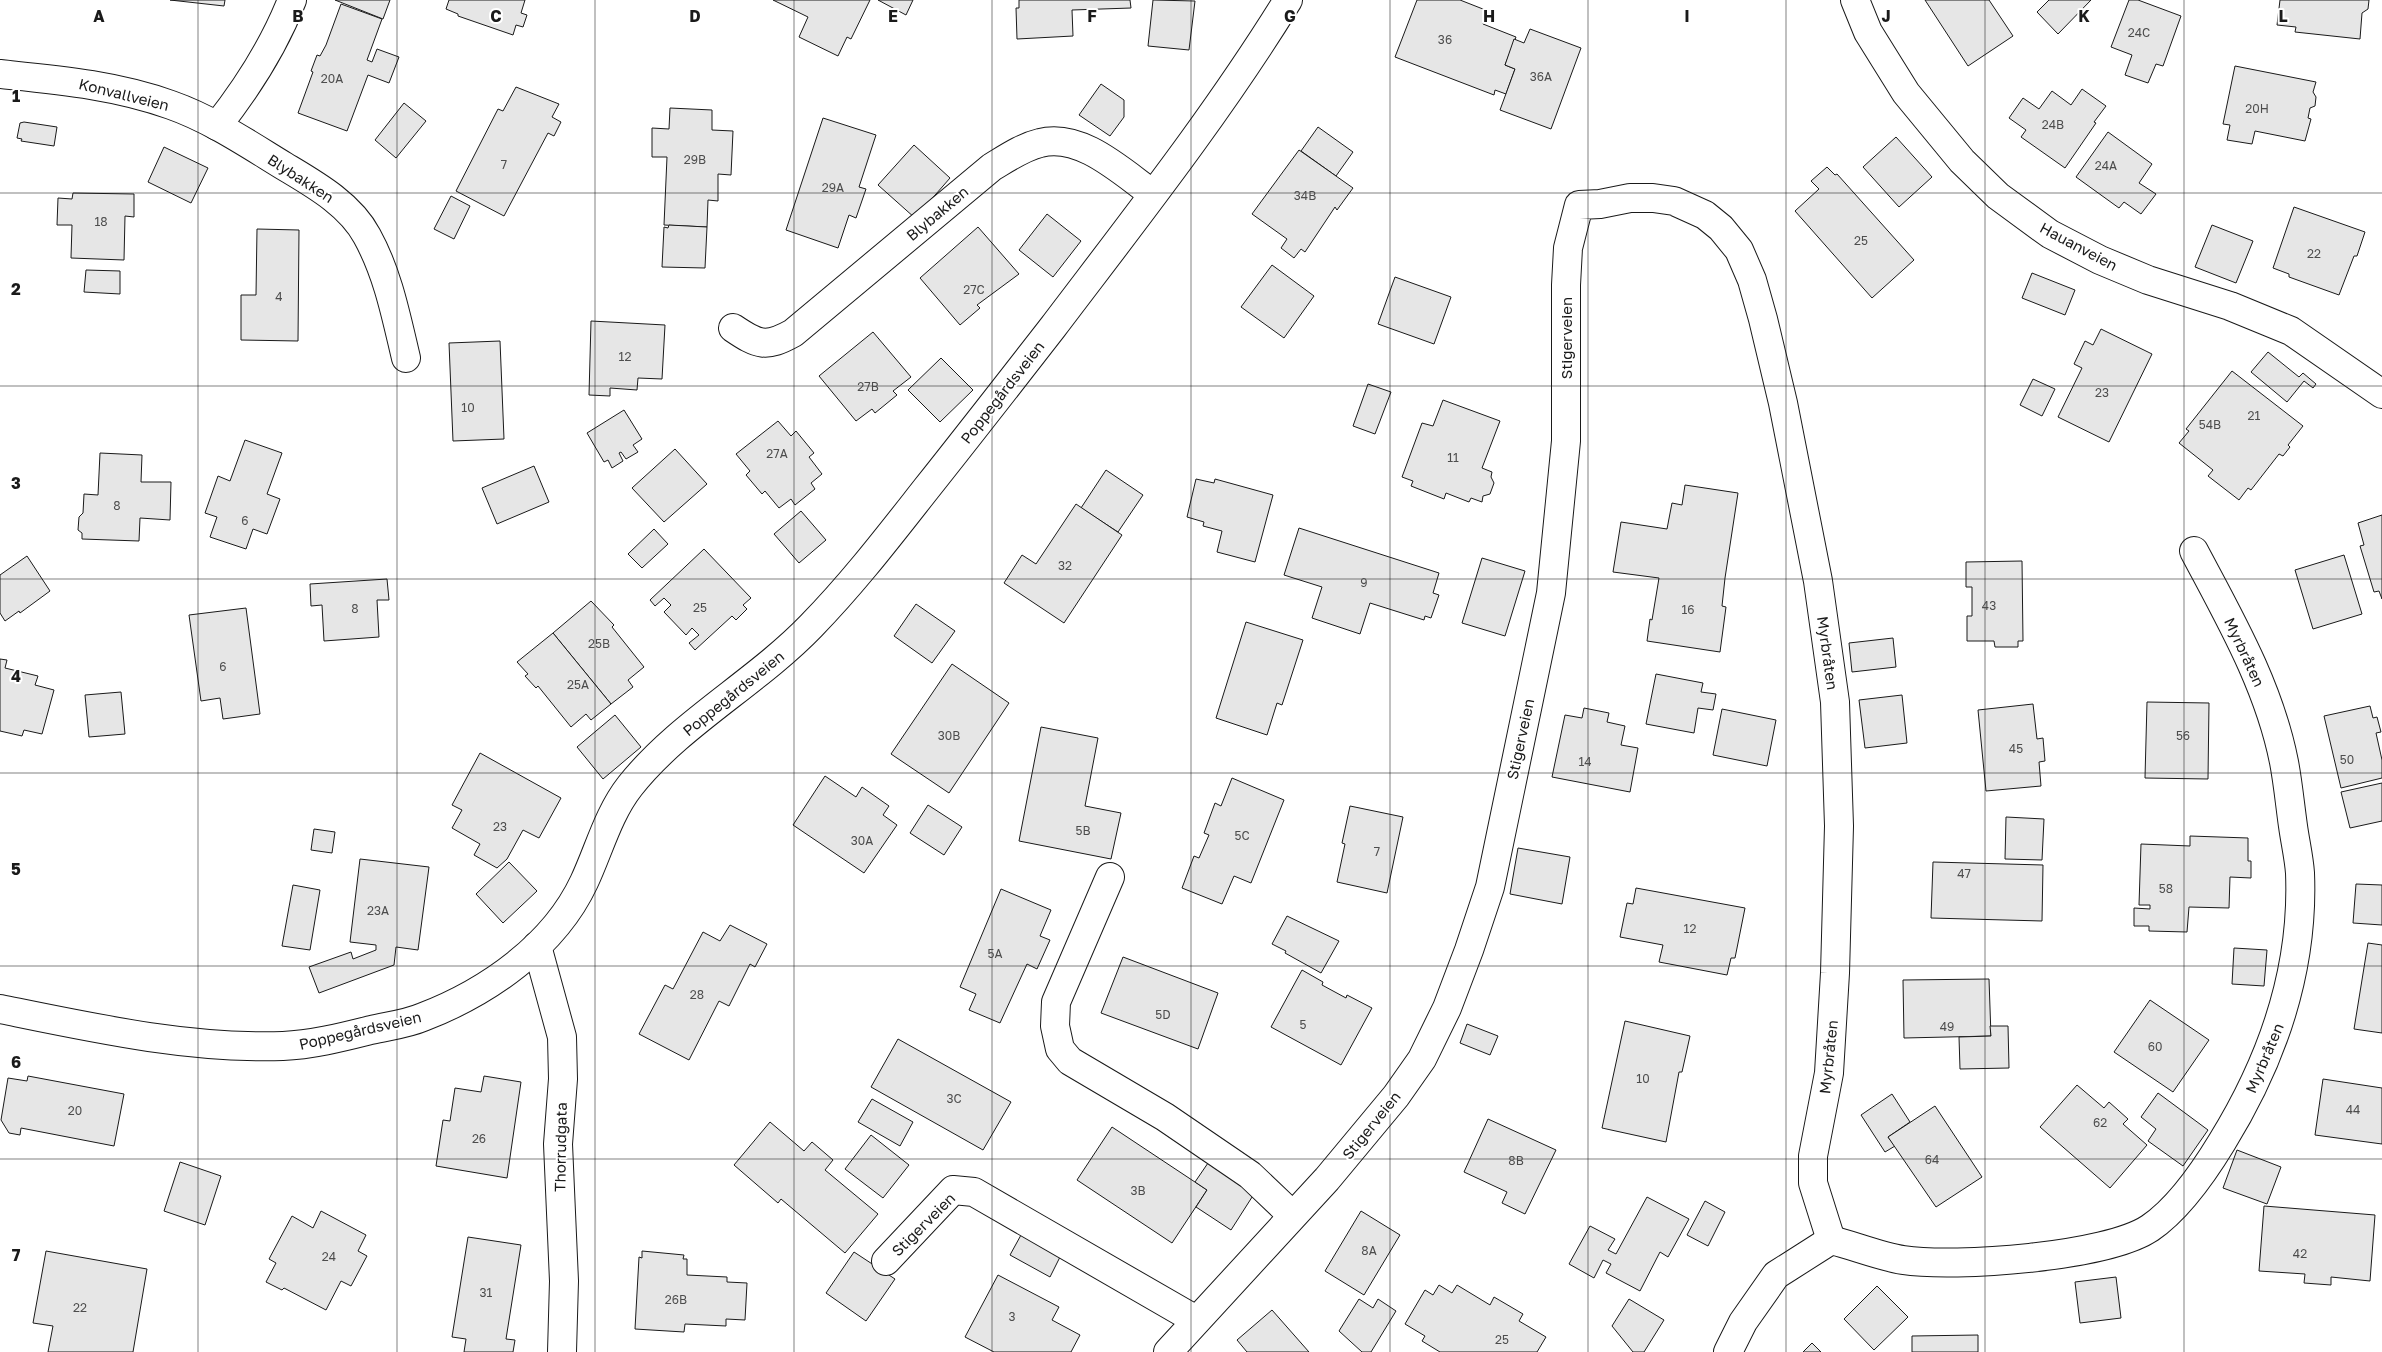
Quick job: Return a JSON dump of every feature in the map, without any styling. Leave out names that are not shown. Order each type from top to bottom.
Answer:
[{"type":"street","points":[[218,126],[241,96],[257,69],[292,0]]},
{"type":"street","name":"Poppegårdsveien","points":[[0,1009],[119,1032],[218,1045],[287,1046],[419,1019],[458,1001],[499,977],[537,946],[564,918],[583,884],[618,804],[631,785],[671,743],[762,672],[796,640],[864,568],[1000,396],[1153,194],[1241,74],[1288,0]]},
{"type":"street","name":"Hauanveien","points":[[1855,0],[1868,32],[1906,93],[1962,161],[1998,196],[2050,234],[2100,260],[2148,280],[2230,306],[2291,331],[2382,394]]},
{"type":"street","name":"Konvallveien","points":[[0,74],[75,81],[126,92],[172,105],[218,126]]},
{"type":"street","name":"Blybakken","points":[[218,126],[314,183],[344,207],[367,234],[388,280],[406,358]]},
{"type":"street","name":"Blybakken","points":[[733,328],[752,341],[765,344],[777,342],[793,332],[992,167],[1018,152],[1041,142],[1061,142],[1081,147],[1101,158],[1153,194]]},
{"type":"street","name":"Myrbråten","points":[[1579,205],[1600,204],[1630,198],[1653,198],[1674,201],[1705,215],[1722,228],[1740,250],[1752,280],[1763,318],[1783,403],[1818,581],[1835,702],[1839,826],[1836,973],[1829,1073],[1813,1156],[1814,1183],[1831,1240],[1903,1260],[1951,1262],[2071,1253],[2117,1242],[2150,1228],[2176,1204],[2209,1162],[2259,1076],[2280,1022],[2293,970],[2298,926],[2300,873],[2284,761],[2269,706],[2246,648],[2194,551]]},
{"type":"street","name":"Stigerveien","points":[[1168,1352],[1327,1179],[1396,1096],[1422,1059],[1447,1008],[1469,950],[1490,888],[1551,593],[1566,441],[1566,285],[1568,248],[1579,205]]},
{"type":"street","points":[[1110,877],[1056,1002],[1056,1026],[1060,1049],[1070,1061],[1165,1117],[1250,1175],[1292,1215]]},
{"type":"street","name":"Thorrudgata","points":[[537,946],[562,1037],[563,1079],[558,1144],[564,1281],[562,1352]]},
{"type":"street","name":"Stigerveien","points":[[886,1261],[953,1190],[974,1192],[1196,1320]]},
{"type":"street","points":[[1728,1352],[1743,1322],[1776,1275],[1831,1240]]},
{"type":"building","points":[[170,0],[225,0],[224,6]]},
{"type":"building","points":[[335,0],[390,0],[383,19]]},
{"type":"building","points":[[449,0],[525,0],[521,13],[527,15],[523,27],[516,25],[513,35],[458,16],[458,14],[446,9]]},
{"type":"building","points":[[773,0],[870,0],[851,39],[847,37],[838,56],[799,37],[808,17]]},
{"type":"building","points":[[878,0],[913,0],[906,15]]},
{"type":"building","points":[[1019,0],[1130,0],[1131,8],[1072,10],[1073,36],[1017,39],[1016,8],[1019,8]]},
{"type":"building","points":[[1153,0],[1195,1],[1189,50],[1148,46]]},
{"type":"building","points":[[1417,0],[1460,0],[1488,11],[1483,24],[1516,37],[1505,65],[1515,69],[1506,94],[1495,90],[1494,95],[1395,57]]},
{"type":"building","points":[[1925,0],[1989,0],[2013,36],[1968,66]]},
{"type":"building","points":[[2049,0],[2091,0],[2058,34],[2037,12]]},
{"type":"building","points":[[2129,0],[2138,0],[2181,16],[2163,66],[2156,64],[2148,83],[2125,75],[2132,55],[2111,47]]},
{"type":"building","points":[[2280,0],[2369,0],[2368,9],[2362,13],[2360,39],[2295,32],[2296,27],[2277,25]]},
{"type":"building","points":[[341,4],[382,19],[367,60],[372,62],[377,49],[399,57],[389,83],[368,75],[347,131],[298,113],[317,55],[320,56],[326,45]]},
{"type":"building","points":[[1530,29],[1581,48],[1551,129],[1500,110],[1515,69],[1505,65],[1514,39],[1524,43]]},
{"type":"building","points":[[2235,66],[2316,82],[2313,92],[2316,97],[2315,106],[2310,108],[2308,118],[2311,119],[2305,141],[2255,131],[2252,144],[2227,140],[2230,125],[2223,124]]},
{"type":"building","points":[[1101,84],[1124,100],[1124,117],[1110,136],[1079,115]]},
{"type":"building","points":[[516,87],[559,104],[552,117],[561,122],[554,136],[548,133],[504,216],[456,191],[498,109],[503,111]]},
{"type":"building","points":[[2082,89],[2106,106],[2065,168],[2021,137],[2026,130],[2009,118],[2023,98],[2039,109],[2052,91],[2071,105]]},
{"type":"building","points":[[404,103],[426,121],[396,158],[375,140]]},
{"type":"building","points":[[670,108],[712,110],[712,130],[733,131],[731,175],[718,174],[718,201],[708,200],[707,227],[664,225],[667,157],[652,157],[652,128],[669,129]]},
{"type":"building","points":[[823,118],[876,135],[859,187],[866,189],[856,218],[849,215],[838,248],[786,230]]},
{"type":"building","points":[[20,123],[57,127],[54,146],[21,141],[22,139],[17,138]]},
{"type":"building","points":[[1318,127],[1353,152],[1336,176],[1301,151]]},
{"type":"building","points":[[2108,132],[2152,164],[2139,183],[2156,194],[2141,214],[2124,202],[2119,208],[2076,177]]},
{"type":"building","points":[[1896,137],[1932,177],[1899,207],[1863,167]]},
{"type":"building","points":[[914,145],[950,178],[915,218],[878,185]]},
{"type":"building","points":[[164,147],[208,168],[191,203],[148,182]]},
{"type":"building","points":[[1299,150],[1353,188],[1337,210],[1335,207],[1305,252],[1301,249],[1294,258],[1281,248],[1287,239],[1252,214]]},
{"type":"building","points":[[1827,167],[1835,175],[1837,174],[1914,260],[1872,298],[1795,211],[1819,189],[1811,181]]},
{"type":"building","points":[[73,193],[134,194],[134,217],[125,216],[124,260],[71,258],[72,225],[57,225],[58,198],[72,199]]},
{"type":"building","points":[[451,196],[470,206],[454,239],[434,229]]},
{"type":"building","points":[[2294,207],[2365,232],[2357,256],[2354,256],[2339,295],[2289,277],[2289,274],[2273,268]]},
{"type":"building","points":[[1047,214],[1081,241],[1053,277],[1019,250]]},
{"type":"building","points":[[669,225],[707,227],[705,268],[662,267],[664,227],[668,228]]},
{"type":"building","points":[[2212,225],[2253,241],[2236,283],[2195,267]]},
{"type":"building","points":[[978,227],[1019,274],[977,305],[980,308],[960,325],[920,278]]},
{"type":"building","points":[[257,229],[299,230],[298,341],[241,340],[241,295],[256,295]]},
{"type":"building","points":[[1272,265],[1314,296],[1284,338],[1241,307]]},
{"type":"building","points":[[86,270],[120,271],[120,294],[84,292]]},
{"type":"building","points":[[2032,273],[2075,290],[2065,315],[2022,298]]},
{"type":"building","points":[[1395,277],[1451,297],[1434,344],[1378,324]]},
{"type":"building","points":[[591,321],[665,325],[662,379],[638,378],[637,390],[610,388],[610,396],[589,395]]},
{"type":"building","points":[[2101,329],[2152,354],[2109,442],[2058,417],[2082,368],[2074,364],[2085,341],[2093,345]]},
{"type":"building","points":[[873,332],[911,377],[893,391],[897,395],[875,413],[872,409],[856,421],[819,376]]},
{"type":"building","points":[[500,341],[504,439],[453,441],[449,343]]},
{"type":"building","points":[[2268,352],[2299,377],[2303,373],[2316,384],[2313,388],[2304,381],[2287,402],[2251,372]]},
{"type":"building","points":[[941,358],[973,390],[940,422],[908,390]]},
{"type":"building","points":[[2232,371],[2303,426],[2288,445],[2290,447],[2283,456],[2279,454],[2251,490],[2248,488],[2239,500],[2208,476],[2213,470],[2179,443],[2189,431],[2186,429]]},
{"type":"building","points":[[2033,379],[2055,389],[2042,416],[2020,405]]},
{"type":"building","points":[[1368,384],[1391,392],[1375,434],[1353,426]]},
{"type":"building","points":[[1443,400],[1500,421],[1482,468],[1492,472],[1491,477],[1494,483],[1490,494],[1483,496],[1482,502],[1471,498],[1469,502],[1446,493],[1444,499],[1411,486],[1413,481],[1402,477],[1422,423],[1433,426]]},
{"type":"building","points":[[624,410],[642,439],[633,445],[638,452],[626,459],[621,452],[619,453],[623,461],[612,468],[608,460],[604,462],[587,433]]},
{"type":"building","points":[[778,421],[791,436],[796,431],[814,453],[809,457],[822,474],[811,483],[815,489],[795,505],[791,499],[779,508],[765,491],[762,494],[746,475],[750,471],[736,454]]},
{"type":"building","points":[[245,440],[282,453],[267,494],[280,499],[267,534],[253,529],[246,549],[210,537],[217,517],[205,513],[218,476],[230,481]]},
{"type":"building","points":[[675,449],[707,484],[664,522],[632,488]]},
{"type":"building","points":[[100,453],[142,455],[141,482],[171,482],[170,520],[140,518],[139,541],[82,539],[82,533],[78,530],[79,517],[83,513],[84,494],[98,495]]},
{"type":"building","points":[[534,466],[549,502],[497,524],[482,488]]},
{"type":"building","points":[[1106,470],[1143,495],[1118,532],[1081,508]]},
{"type":"building","points":[[1196,479],[1214,483],[1215,479],[1273,495],[1255,562],[1217,552],[1222,531],[1203,526],[1204,522],[1187,517]]},
{"type":"building","points":[[1685,485],[1738,493],[1725,578],[1722,606],[1726,607],[1720,652],[1647,641],[1659,578],[1613,572],[1621,522],[1667,529],[1672,503],[1682,505]]},
{"type":"building","points":[[1076,504],[1122,535],[1064,623],[1004,583],[1022,555],[1036,564]]},
{"type":"building","points":[[801,511],[826,540],[799,563],[774,534]]},
{"type":"building","points":[[2382,515],[2382,599],[2379,591],[2374,592],[2360,546],[2364,545],[2358,523]]},
{"type":"building","points":[[1299,528],[1439,573],[1433,593],[1439,595],[1431,618],[1425,616],[1424,620],[1370,603],[1360,634],[1312,618],[1322,587],[1284,575]]},
{"type":"building","points":[[654,529],[668,544],[642,568],[628,554]]},
{"type":"building","points":[[704,549],[751,598],[743,605],[747,609],[736,620],[732,616],[695,650],[689,643],[699,635],[692,628],[686,635],[664,612],[671,605],[664,598],[655,606],[650,600]]},
{"type":"building","points":[[2344,555],[2362,614],[2313,629],[2295,570]]},
{"type":"building","points":[[27,556],[50,591],[20,613],[19,611],[5,621],[0,613],[0,575]]},
{"type":"building","points":[[1482,558],[1525,571],[1505,636],[1462,623]]},
{"type":"building","points":[[2022,561],[2023,641],[2018,641],[2018,647],[1995,647],[1994,641],[1967,641],[1967,616],[1972,616],[1972,587],[1966,587],[1966,562]]},
{"type":"building","points":[[387,579],[389,600],[377,600],[379,637],[324,641],[322,605],[311,606],[310,584]]},
{"type":"building","points":[[591,601],[614,625],[612,627],[644,667],[628,680],[633,687],[611,704],[553,633]]},
{"type":"building","points":[[916,604],[955,631],[932,663],[894,636]]},
{"type":"building","points":[[246,608],[260,714],[223,719],[220,698],[201,701],[189,615]]},
{"type":"building","points":[[1246,622],[1303,640],[1282,705],[1277,703],[1267,735],[1216,718]]},
{"type":"building","points":[[553,633],[611,704],[591,720],[586,714],[571,727],[538,686],[536,688],[525,676],[528,674],[517,662]]},
{"type":"building","points":[[1893,638],[1896,667],[1852,672],[1849,643]]},
{"type":"building","points":[[0,659],[7,660],[5,668],[38,676],[35,685],[54,690],[42,734],[24,730],[22,736],[0,731]]},
{"type":"building","points":[[952,664],[1009,703],[949,793],[891,754]]},
{"type":"building","points":[[1656,674],[1703,683],[1701,692],[1716,694],[1713,710],[1698,708],[1694,733],[1646,724]]},
{"type":"building","points":[[121,692],[125,734],[89,737],[85,695]]},
{"type":"building","points":[[1902,695],[1907,743],[1865,748],[1859,700]]},
{"type":"building","points":[[2147,702],[2209,703],[2208,779],[2145,778]]},
{"type":"building","points":[[2033,704],[2037,739],[2043,738],[2045,761],[2039,762],[2041,786],[1986,791],[1978,710]]},
{"type":"building","points":[[2370,706],[2373,718],[2377,717],[2381,732],[2376,733],[2382,760],[2382,778],[2341,788],[2324,716]]},
{"type":"building","points":[[1584,708],[1609,713],[1607,722],[1625,726],[1621,745],[1638,748],[1630,792],[1552,777],[1565,715],[1582,718]]},
{"type":"building","points":[[1722,709],[1776,720],[1767,766],[1713,755]]},
{"type":"building","points":[[615,715],[641,747],[603,779],[577,747]]},
{"type":"building","points":[[1041,727],[1098,738],[1085,806],[1121,813],[1111,859],[1019,841]]},
{"type":"building","points":[[480,753],[561,798],[539,838],[523,830],[507,859],[497,868],[474,855],[480,844],[452,828],[462,810],[452,805]]},
{"type":"building","points":[[825,776],[856,797],[862,787],[889,806],[883,815],[897,825],[864,873],[793,825]]},
{"type":"building","points":[[1232,778],[1284,800],[1251,883],[1234,876],[1222,904],[1182,888],[1194,856],[1199,858],[1209,835],[1204,833],[1215,803],[1221,806]]},
{"type":"building","points":[[2382,783],[2382,821],[2350,828],[2341,792]]},
{"type":"building","points":[[928,805],[962,827],[944,855],[910,833]]},
{"type":"building","points":[[1350,806],[1403,817],[1387,893],[1337,882],[1345,844],[1342,843]]},
{"type":"building","points":[[2006,817],[2044,819],[2042,860],[2005,859]]},
{"type":"building","points":[[314,829],[335,832],[332,853],[311,850]]},
{"type":"building","points":[[2190,836],[2248,838],[2248,861],[2251,861],[2251,878],[2230,877],[2229,908],[2189,907],[2187,932],[2149,931],[2149,926],[2134,926],[2134,908],[2150,909],[2150,905],[2139,905],[2141,844],[2190,846]]},
{"type":"building","points":[[1518,848],[1570,857],[1562,904],[1510,894]]},
{"type":"building","points":[[360,859],[429,867],[418,950],[396,947],[394,965],[319,993],[309,967],[351,952],[353,959],[376,950],[376,945],[350,942]]},
{"type":"building","points":[[509,862],[537,891],[503,923],[476,894]]},
{"type":"building","points":[[1933,862],[2043,865],[2042,921],[1931,918]]},
{"type":"building","points":[[2356,884],[2382,885],[2382,925],[2353,923]]},
{"type":"building","points":[[293,885],[320,890],[310,950],[282,946]]},
{"type":"building","points":[[1636,888],[1745,908],[1735,958],[1731,958],[1727,975],[1659,962],[1663,945],[1620,937],[1627,903],[1633,904]]},
{"type":"building","points":[[1001,889],[1051,910],[1040,936],[1050,940],[1037,969],[1027,964],[1000,1023],[969,1010],[976,994],[960,987]]},
{"type":"building","points":[[1287,916],[1339,941],[1321,973],[1272,944]]},
{"type":"building","points":[[730,925],[767,944],[755,967],[750,964],[729,1006],[719,1001],[689,1060],[639,1034],[665,985],[673,989],[703,932],[720,941]]},
{"type":"building","points":[[2368,943],[2382,945],[2382,1033],[2354,1029]]},
{"type":"building","points":[[2234,948],[2267,950],[2264,986],[2232,984]]},
{"type":"building","points":[[1123,957],[1218,993],[1198,1049],[1101,1013]]},
{"type":"building","points":[[1302,970],[1323,982],[1322,985],[1346,998],[1347,995],[1372,1008],[1341,1065],[1271,1027]]},
{"type":"building","points":[[1989,979],[1991,1036],[1904,1038],[1903,980]]},
{"type":"building","points":[[2150,1000],[2209,1040],[2173,1092],[2114,1052]]},
{"type":"building","points":[[1625,1021],[1690,1036],[1682,1072],[1679,1072],[1666,1142],[1602,1128]]},
{"type":"building","points":[[1467,1024],[1498,1036],[1490,1055],[1460,1043]]},
{"type":"building","points":[[1990,1026],[2008,1026],[2009,1068],[1960,1069],[1959,1037],[1991,1036]]},
{"type":"building","points":[[898,1039],[1011,1102],[983,1150],[871,1087]]},
{"type":"building","points":[[28,1076],[124,1094],[114,1146],[21,1128],[20,1135],[9,1133],[1,1120],[8,1078],[27,1081]]},
{"type":"building","points":[[484,1076],[521,1082],[507,1178],[436,1166],[443,1120],[450,1121],[455,1088],[481,1092]]},
{"type":"building","points":[[2323,1079],[2382,1088],[2382,1144],[2315,1135]]},
{"type":"building","points":[[2077,1085],[2104,1108],[2109,1102],[2128,1119],[2123,1124],[2147,1145],[2110,1188],[2040,1127]]},
{"type":"building","points":[[2158,1093],[2208,1130],[2183,1166],[2148,1141],[2156,1129],[2141,1117]]},
{"type":"building","points":[[1892,1094],[1910,1122],[1888,1137],[1895,1146],[1885,1152],[1861,1115]]},
{"type":"building","points":[[872,1099],[913,1122],[900,1146],[858,1122]]},
{"type":"building","points":[[1935,1106],[1982,1177],[1936,1207],[1888,1137]]},
{"type":"building","points":[[1488,1119],[1556,1150],[1525,1214],[1502,1203],[1507,1192],[1464,1172]]},
{"type":"building","points":[[770,1122],[804,1151],[812,1142],[833,1160],[825,1170],[878,1214],[845,1253],[781,1199],[778,1203],[734,1165]]},
{"type":"building","points":[[1112,1127],[1207,1190],[1172,1243],[1077,1180]]},
{"type":"building","points":[[871,1135],[909,1165],[883,1198],[845,1169]]},
{"type":"building","points":[[2237,1150],[2281,1167],[2267,1204],[2223,1188]]},
{"type":"building","points":[[180,1162],[221,1176],[205,1225],[164,1211]]},
{"type":"building","points":[[1208,1163],[1254,1194],[1231,1230],[1196,1207],[1207,1190],[1195,1182]]},
{"type":"building","points":[[1647,1197],[1689,1219],[1668,1257],[1660,1252],[1640,1291],[1606,1273],[1611,1264],[1603,1260],[1594,1278],[1569,1264],[1590,1226],[1615,1239],[1608,1250],[1616,1254]]},
{"type":"building","points":[[1705,1201],[1725,1212],[1708,1246],[1687,1235]]},
{"type":"building","points":[[2264,1206],[2375,1215],[2370,1281],[2331,1277],[2331,1285],[2304,1283],[2305,1274],[2259,1271]]},
{"type":"building","points":[[321,1211],[366,1235],[358,1251],[367,1256],[351,1286],[341,1281],[326,1310],[284,1288],[282,1290],[266,1282],[276,1263],[269,1259],[292,1216],[313,1228]]},
{"type":"building","points":[[1361,1211],[1400,1235],[1364,1295],[1325,1271]]},
{"type":"building","points":[[1021,1235],[1060,1257],[1050,1277],[1010,1255]]},
{"type":"building","points":[[468,1237],[521,1245],[506,1339],[515,1340],[513,1352],[464,1352],[466,1339],[452,1337]]},
{"type":"building","points":[[46,1251],[147,1269],[133,1352],[48,1352],[53,1326],[33,1323]]},
{"type":"building","points":[[642,1251],[684,1255],[683,1259],[687,1259],[687,1275],[727,1277],[727,1282],[747,1283],[745,1320],[726,1319],[726,1326],[685,1324],[684,1332],[635,1329],[639,1257],[642,1258]]},
{"type":"building","points":[[854,1252],[895,1279],[866,1321],[826,1293]]},
{"type":"building","points":[[998,1275],[1059,1307],[1052,1320],[1080,1335],[1071,1352],[994,1352],[965,1337]]},
{"type":"building","points":[[2116,1277],[2121,1318],[2080,1323],[2075,1282]]},
{"type":"building","points":[[1439,1285],[1452,1293],[1457,1285],[1490,1305],[1494,1297],[1523,1314],[1519,1321],[1546,1337],[1537,1352],[1440,1352],[1422,1341],[1425,1336],[1405,1324],[1425,1290],[1433,1295]]},
{"type":"building","points":[[1877,1286],[1908,1317],[1874,1350],[1844,1319]]},
{"type":"building","points":[[1359,1299],[1373,1308],[1378,1299],[1396,1311],[1371,1352],[1362,1352],[1339,1331]]},
{"type":"building","points":[[1629,1299],[1664,1320],[1644,1352],[1633,1352],[1612,1326]]},
{"type":"building","points":[[1272,1310],[1309,1352],[1247,1352],[1237,1340]]},
{"type":"building","points":[[1978,1335],[1978,1352],[1912,1352],[1912,1336]]},
{"type":"building","points":[[1812,1343],[1821,1352],[1803,1352]]}]
